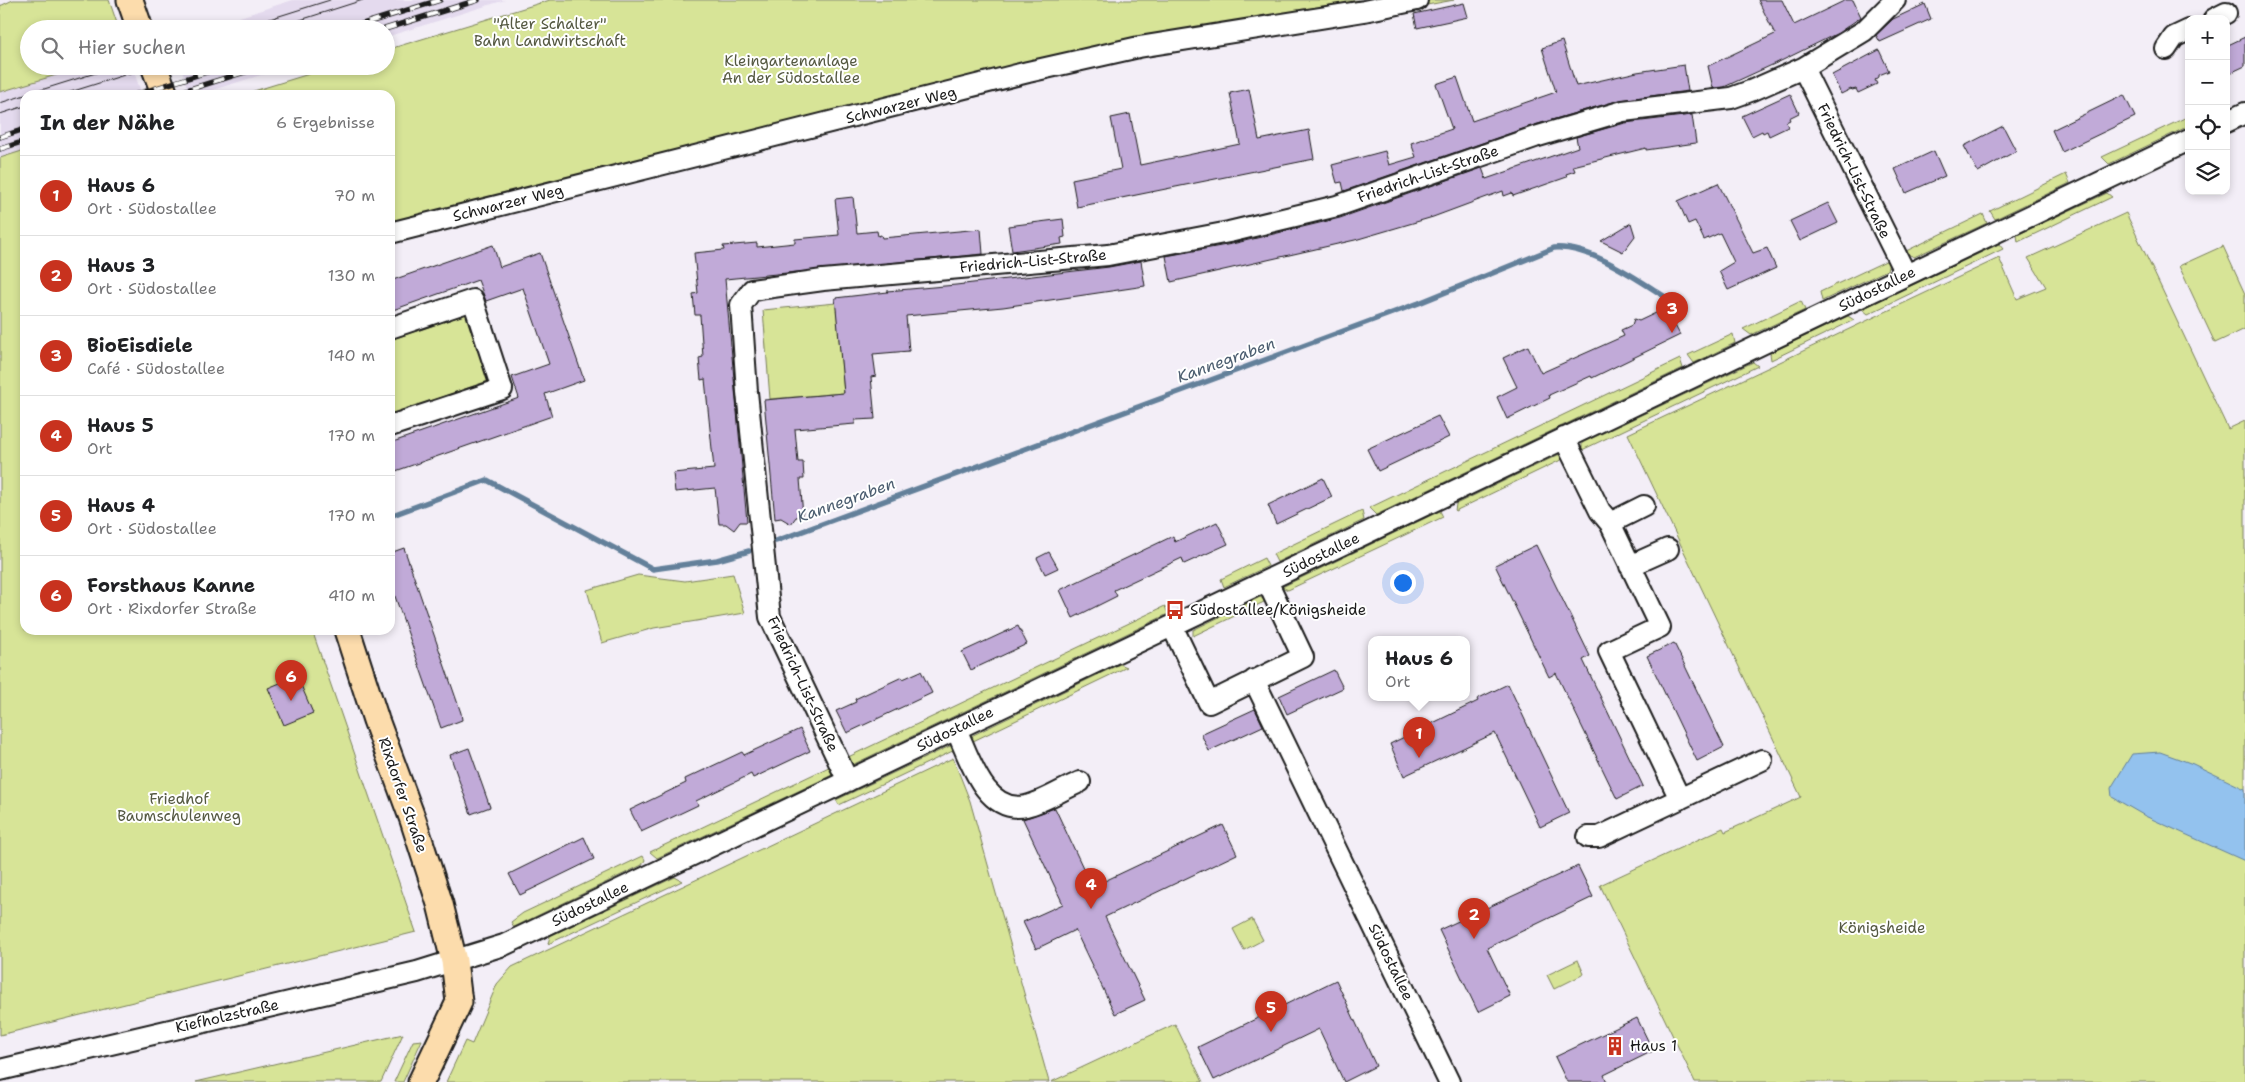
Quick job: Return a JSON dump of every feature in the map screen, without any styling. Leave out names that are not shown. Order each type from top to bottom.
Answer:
[{"type":"main road","points":[[130,0],[137,20]]},
{"type":"main road","points":[[157,75],[163,90]]},
{"type":"main road","name":"Rixdorfer Straße","points":[[349,635],[376,720],[413,820],[440,904],[454,961]]},
{"type":"main road","points":[[423,1080],[459,1002],[454,961]]},
{"type":"street","name":"Schwarzer Weg","points":[[395,232],[1028,72],[1140,47],[1364,11],[1417,0]]},
{"type":"street","name":"Friedrich-List-Straße","points":[[848,781],[770,617],[741,305],[752,290],[831,279],[1108,254],[1229,232],[1337,206],[1535,137],[1623,111],[1731,98],[1753,90],[1802,68],[1864,31],[1895,0]]},
{"type":"street","points":[[2166,49],[2174,37],[2185,32]]},
{"type":"street","name":"Friedrich-List-Straße","points":[[1802,68],[1906,275]]},
{"type":"street","points":[[2230,120],[2245,113]]},
{"type":"street","name":"Südostallee","points":[[454,961],[504,945],[2185,142]]},
{"type":"street","points":[[395,326],[473,300],[502,388],[395,424]]},
{"type":"street","points":[[1564,438],[1600,511],[1610,523],[1660,628],[1609,651],[1680,799]]},
{"type":"street","points":[[1610,523],[1644,506]]},
{"type":"street","points":[[1630,566],[1668,550]]},
{"type":"street","points":[[1172,626],[1209,703],[1304,657],[1267,580]]},
{"type":"street","name":"Südostallee","points":[[1254,680],[1449,1082]]},
{"type":"street","points":[[956,729],[988,792],[996,801],[1007,806],[1026,806],[1080,782]]},
{"type":"street","points":[[1588,837],[1599,837],[1762,760]]},
{"type":"street","name":"Kiefholzstraße","points":[[0,1070],[454,961]]},
{"type":"shaded area","points":[[293,0],[505,0],[395,34],[395,20],[230,20]]},
{"type":"shaded area","points":[[56,75],[135,75],[140,90],[20,90],[20,152],[0,158],[0,92]]},
{"type":"shaded area","points":[[183,75],[261,75],[212,90],[188,90]]},
{"type":"green space","points":[[13,0],[109,0],[116,20],[20,20],[20,75],[56,75],[0,92],[0,6]]},
{"type":"green space","name":"Kleingartenanlage An der Südostallee","points":[[550,0],[1454,0],[1022,80],[395,243],[395,90],[257,90],[306,75],[395,75],[395,47]]},
{"type":"green space","points":[[2185,118],[2185,128],[2109,164],[2102,157]]},
{"type":"green space","name":"Friedhof Baumschulenweg","points":[[20,152],[20,635],[314,635],[416,932],[0,1035],[0,158]]},
{"type":"green space","points":[[2066,174],[2070,183],[1995,219],[1990,211]]},
{"type":"green space","points":[[2107,193],[2112,197],[2018,242],[2017,235]]},
{"type":"green space","name":"Königsheide","points":[[2126,213],[2228,429],[2245,421],[2245,1082],[1695,1082],[1600,885],[1723,828],[1725,832],[1801,797],[1628,434],[1999,258],[2017,299],[2046,287],[2028,258]]},
{"type":"green space","points":[[1983,214],[1987,223],[1914,257],[1904,252]]},
{"type":"green space","points":[[1999,244],[2003,249],[1868,314],[1862,309]]},
{"type":"green space","points":[[2223,246],[2245,294],[2245,329],[2215,343],[2179,266]]},
{"type":"green space","points":[[1890,259],[1887,270],[1822,301],[1820,292]]},
{"type":"green space","points":[[1801,301],[1805,310],[1751,335],[1743,329]]},
{"type":"green space","points":[[836,303],[844,393],[770,399],[763,310]]},
{"type":"green space","points":[[466,314],[488,381],[395,413],[395,338]]},
{"type":"green space","points":[[1848,316],[1854,320],[1771,360],[1770,353]]},
{"type":"green space","points":[[1733,334],[1735,343],[1694,363],[1688,355]]},
{"type":"green space","points":[[1680,359],[1683,368],[1376,515],[1369,508]]},
{"type":"green space","points":[[1753,362],[1758,366],[1582,450],[1582,443]]},
{"type":"green space","points":[[1560,454],[1565,458],[1455,511],[1456,504]]},
{"type":"green space","points":[[1362,511],[1364,520],[1277,562],[1273,554]]},
{"type":"green space","points":[[1440,511],[1443,517],[1288,590],[1282,587]]},
{"type":"green space","points":[[1264,558],[1268,566],[1224,587],[1221,579]]},
{"type":"green space","points":[[733,574],[745,613],[654,628],[602,643],[587,590],[638,575],[685,581]]},
{"type":"green space","points":[[1260,597],[1266,601],[1193,636],[1193,630]]},
{"type":"green space","points":[[1165,606],[1168,614],[852,765],[846,758]]},
{"type":"green space","points":[[1120,664],[1127,667],[969,743],[969,737]]},
{"type":"green space","points":[[952,745],[959,748],[839,805],[836,800]]},
{"type":"green space","points":[[953,758],[970,801],[1049,1082],[446,1082],[465,1041],[472,1044],[497,984],[512,967]]},
{"type":"green space","points":[[833,765],[832,775],[657,858],[650,852]]},
{"type":"green space","points":[[643,856],[645,860],[642,865],[514,927],[511,922],[523,913]]},
{"type":"green space","points":[[675,877],[682,881],[548,944],[550,936]]},
{"type":"green space","points":[[1252,919],[1263,940],[1244,950],[1233,929]]},
{"type":"green space","points":[[1578,960],[1584,974],[1554,989],[1547,975]]},
{"type":"green space","points":[[1175,1024],[1203,1082],[1051,1082]]},
{"type":"green space","points":[[403,1034],[381,1082],[196,1082]]},
{"type":"green space","points":[[422,1040],[403,1082],[394,1082],[413,1041]]},
{"type":"water","points":[[2160,752],[2193,764],[2245,789],[2245,861],[2145,816],[2112,797],[2111,788],[2132,754]]},
{"type":"building","points":[[1758,0],[1782,0],[1794,25],[1846,0],[1853,0],[1861,17],[1838,33],[1783,60],[1724,87],[1713,88],[1708,66],[1775,34]]},
{"type":"building","points":[[1464,3],[1468,17],[1417,28],[1414,14]]},
{"type":"building","points":[[1925,4],[1931,19],[1880,42],[1876,35],[1893,19]]},
{"type":"building","points":[[2245,37],[2245,66],[2230,73],[2230,60],[2230,44]]},
{"type":"building","points":[[1562,41],[1576,86],[1637,72],[1684,65],[1688,91],[1620,100],[1531,126],[1344,191],[1342,182],[1337,183],[1332,165],[1385,151],[1389,165],[1416,157],[1411,143],[1452,129],[1436,84],[1457,77],[1472,121],[1556,92],[1542,48]]},
{"type":"building","points":[[1879,50],[1889,71],[1879,75],[1875,80],[1877,84],[1858,93],[1856,89],[1851,89],[1841,94],[1832,75]]},
{"type":"building","points":[[1249,89],[1259,140],[1309,130],[1314,159],[1077,207],[1072,179],[1121,169],[1111,118],[1130,114],[1140,165],[1240,144],[1230,93]]},
{"type":"building","points":[[1790,94],[1799,113],[1789,118],[1790,120],[1786,122],[1788,127],[1769,136],[1767,131],[1763,133],[1762,131],[1752,136],[1742,116]]},
{"type":"building","points":[[2124,95],[2135,117],[2062,152],[2052,130]]},
{"type":"building","points":[[1692,115],[1696,143],[1646,150],[1646,148],[1573,166],[1575,171],[1566,174],[1567,177],[1513,196],[1512,193],[1504,196],[1503,191],[1433,217],[1355,240],[1171,282],[1166,256],[1232,244],[1340,218],[1482,168],[1486,179],[1578,147],[1576,137],[1625,123]]},
{"type":"building","points":[[2003,126],[2016,151],[1978,172],[1964,146]]},
{"type":"building","points":[[1934,151],[1945,176],[1906,193],[1895,169]]},
{"type":"building","points":[[1718,183],[1753,253],[1767,248],[1776,268],[1728,290],[1719,271],[1734,262],[1720,233],[1704,240],[1695,221],[1688,224],[1678,201]]},
{"type":"building","points":[[853,197],[857,233],[877,231],[878,236],[881,235],[882,238],[981,229],[983,254],[725,279],[747,522],[740,522],[734,530],[726,524],[719,524],[715,488],[675,492],[673,473],[714,469],[705,379],[701,380],[699,358],[703,357],[700,315],[695,315],[693,294],[698,293],[694,253],[724,250],[723,246],[757,243],[757,247],[795,243],[795,239],[839,235],[835,199]]},
{"type":"building","points":[[1828,203],[1838,223],[1800,241],[1790,221]]},
{"type":"building","points":[[1063,219],[1065,237],[1061,238],[1062,244],[1012,251],[1008,226]]},
{"type":"building","points":[[1631,223],[1635,236],[1623,252],[1601,241]]},
{"type":"building","points":[[493,245],[500,267],[540,253],[584,380],[545,394],[552,416],[395,471],[395,441],[519,398],[512,377],[549,364],[523,288],[486,301],[478,280],[395,309],[395,279]]},
{"type":"building","points":[[1141,261],[1145,286],[1003,307],[906,316],[909,351],[873,354],[876,376],[871,377],[875,419],[855,420],[855,424],[795,429],[798,462],[803,462],[804,479],[800,479],[803,516],[796,517],[791,524],[781,518],[775,519],[764,400],[844,393],[835,298],[1109,267]]},
{"type":"building","points":[[1658,312],[1661,318],[1669,314],[1680,335],[1592,378],[1591,376],[1549,395],[1550,398],[1507,419],[1497,397],[1517,387],[1503,358],[1528,346],[1541,373],[1624,336],[1621,330],[1632,325],[1634,319],[1639,321]]},
{"type":"building","points":[[1438,416],[1449,437],[1378,471],[1367,449]]},
{"type":"building","points":[[1323,478],[1332,497],[1276,524],[1268,505]]},
{"type":"building","points":[[1217,522],[1228,544],[1184,564],[1182,558],[1114,590],[1117,596],[1073,618],[1060,590],[1173,536],[1175,542]]},
{"type":"building","points":[[1536,545],[1590,656],[1583,660],[1643,786],[1617,799],[1556,673],[1549,677],[1495,565]]},
{"type":"building","points":[[404,548],[461,713],[462,720],[441,728],[395,596],[395,551]]},
{"type":"building","points":[[1049,552],[1058,568],[1045,574],[1037,558]]},
{"type":"building","points":[[1018,626],[1027,644],[971,670],[962,652]]},
{"type":"building","points":[[1674,643],[1724,747],[1697,761],[1647,656]]},
{"type":"building","points":[[1334,670],[1343,688],[1287,714],[1279,696]]},
{"type":"building","points":[[921,671],[932,693],[847,733],[836,711],[856,702],[855,699],[902,677],[903,679]]},
{"type":"building","points":[[297,676],[313,713],[284,725],[268,688]]},
{"type":"building","points":[[1508,684],[1569,813],[1540,827],[1495,733],[1404,776],[1390,744],[1478,701],[1477,699]]},
{"type":"building","points":[[1255,709],[1263,726],[1209,751],[1201,734]]},
{"type":"building","points":[[800,729],[810,751],[753,778],[751,774],[696,801],[698,805],[641,832],[630,810],[686,783],[685,779],[742,752],[744,755]]},
{"type":"building","points":[[469,748],[490,807],[471,814],[450,755]]},
{"type":"building","points":[[1055,808],[1092,887],[1223,825],[1237,854],[1105,917],[1145,1000],[1115,1014],[1075,930],[1036,949],[1023,922],[1063,904],[1023,819]]},
{"type":"building","points":[[584,837],[594,859],[520,895],[509,874]]},
{"type":"building","points":[[1578,866],[1593,897],[1487,948],[1510,996],[1478,1012],[1439,930]]},
{"type":"building","points":[[1336,980],[1376,1066],[1344,1082],[1319,1029],[1214,1080],[1198,1047]]},
{"type":"building","name":"Haus 1","points":[[1637,1018],[1653,1051],[1604,1075],[1607,1082],[1567,1082],[1555,1057]]},
{"type":"waterway","name":"Kannegraben","points":[[776,541],[1419,303],[1554,248],[1569,249],[1602,259],[1635,277],[1678,305]]},
{"type":"waterway","name":"Kannegraben","points":[[395,514],[487,480],[653,569],[717,560],[749,551]]},
{"type":"tram line","points":[[267,20],[330,0]]},
{"type":"tram line","points":[[300,20],[363,0]]},
{"type":"tram line","points":[[41,90],[89,75]]},
{"type":"tram line","points":[[77,90],[124,75]]},
{"type":"tram line","points":[[0,103],[20,97]]},
{"type":"tram line","points":[[0,114],[20,108]]},
{"type":"railway","points":[[376,20],[440,0]]},
{"type":"railway","points":[[395,26],[478,0]]},
{"type":"railway","points":[[150,90],[197,75]]},
{"type":"railway","points":[[187,90],[235,75]]},
{"type":"railway","points":[[0,137],[20,131]]},
{"type":"railway","points":[[0,149],[20,143]]},
{"type":"place","name":"BioEisdiele","points":[[1672,333]]},
{"type":"place","name":"Südostallee/Königsheide","points":[[1175,610]]},
{"type":"place","name":"Forsthaus Kanne","points":[[291,701]]},
{"type":"place","name":"Haus 6","points":[[1419,758]]},
{"type":"place","name":"Haus 5","points":[[1091,909]]},
{"type":"place","name":"Haus 3","points":[[1474,939]]},
{"type":"place","name":"Haus 4","points":[[1271,1032]]},
{"type":"place","name":"Haus 1","points":[[1615,1046]]},
{"type":"park label","name":"\"Alter Schalter\" Bahn Landwirtschaft","points":[[550,32]]}]
